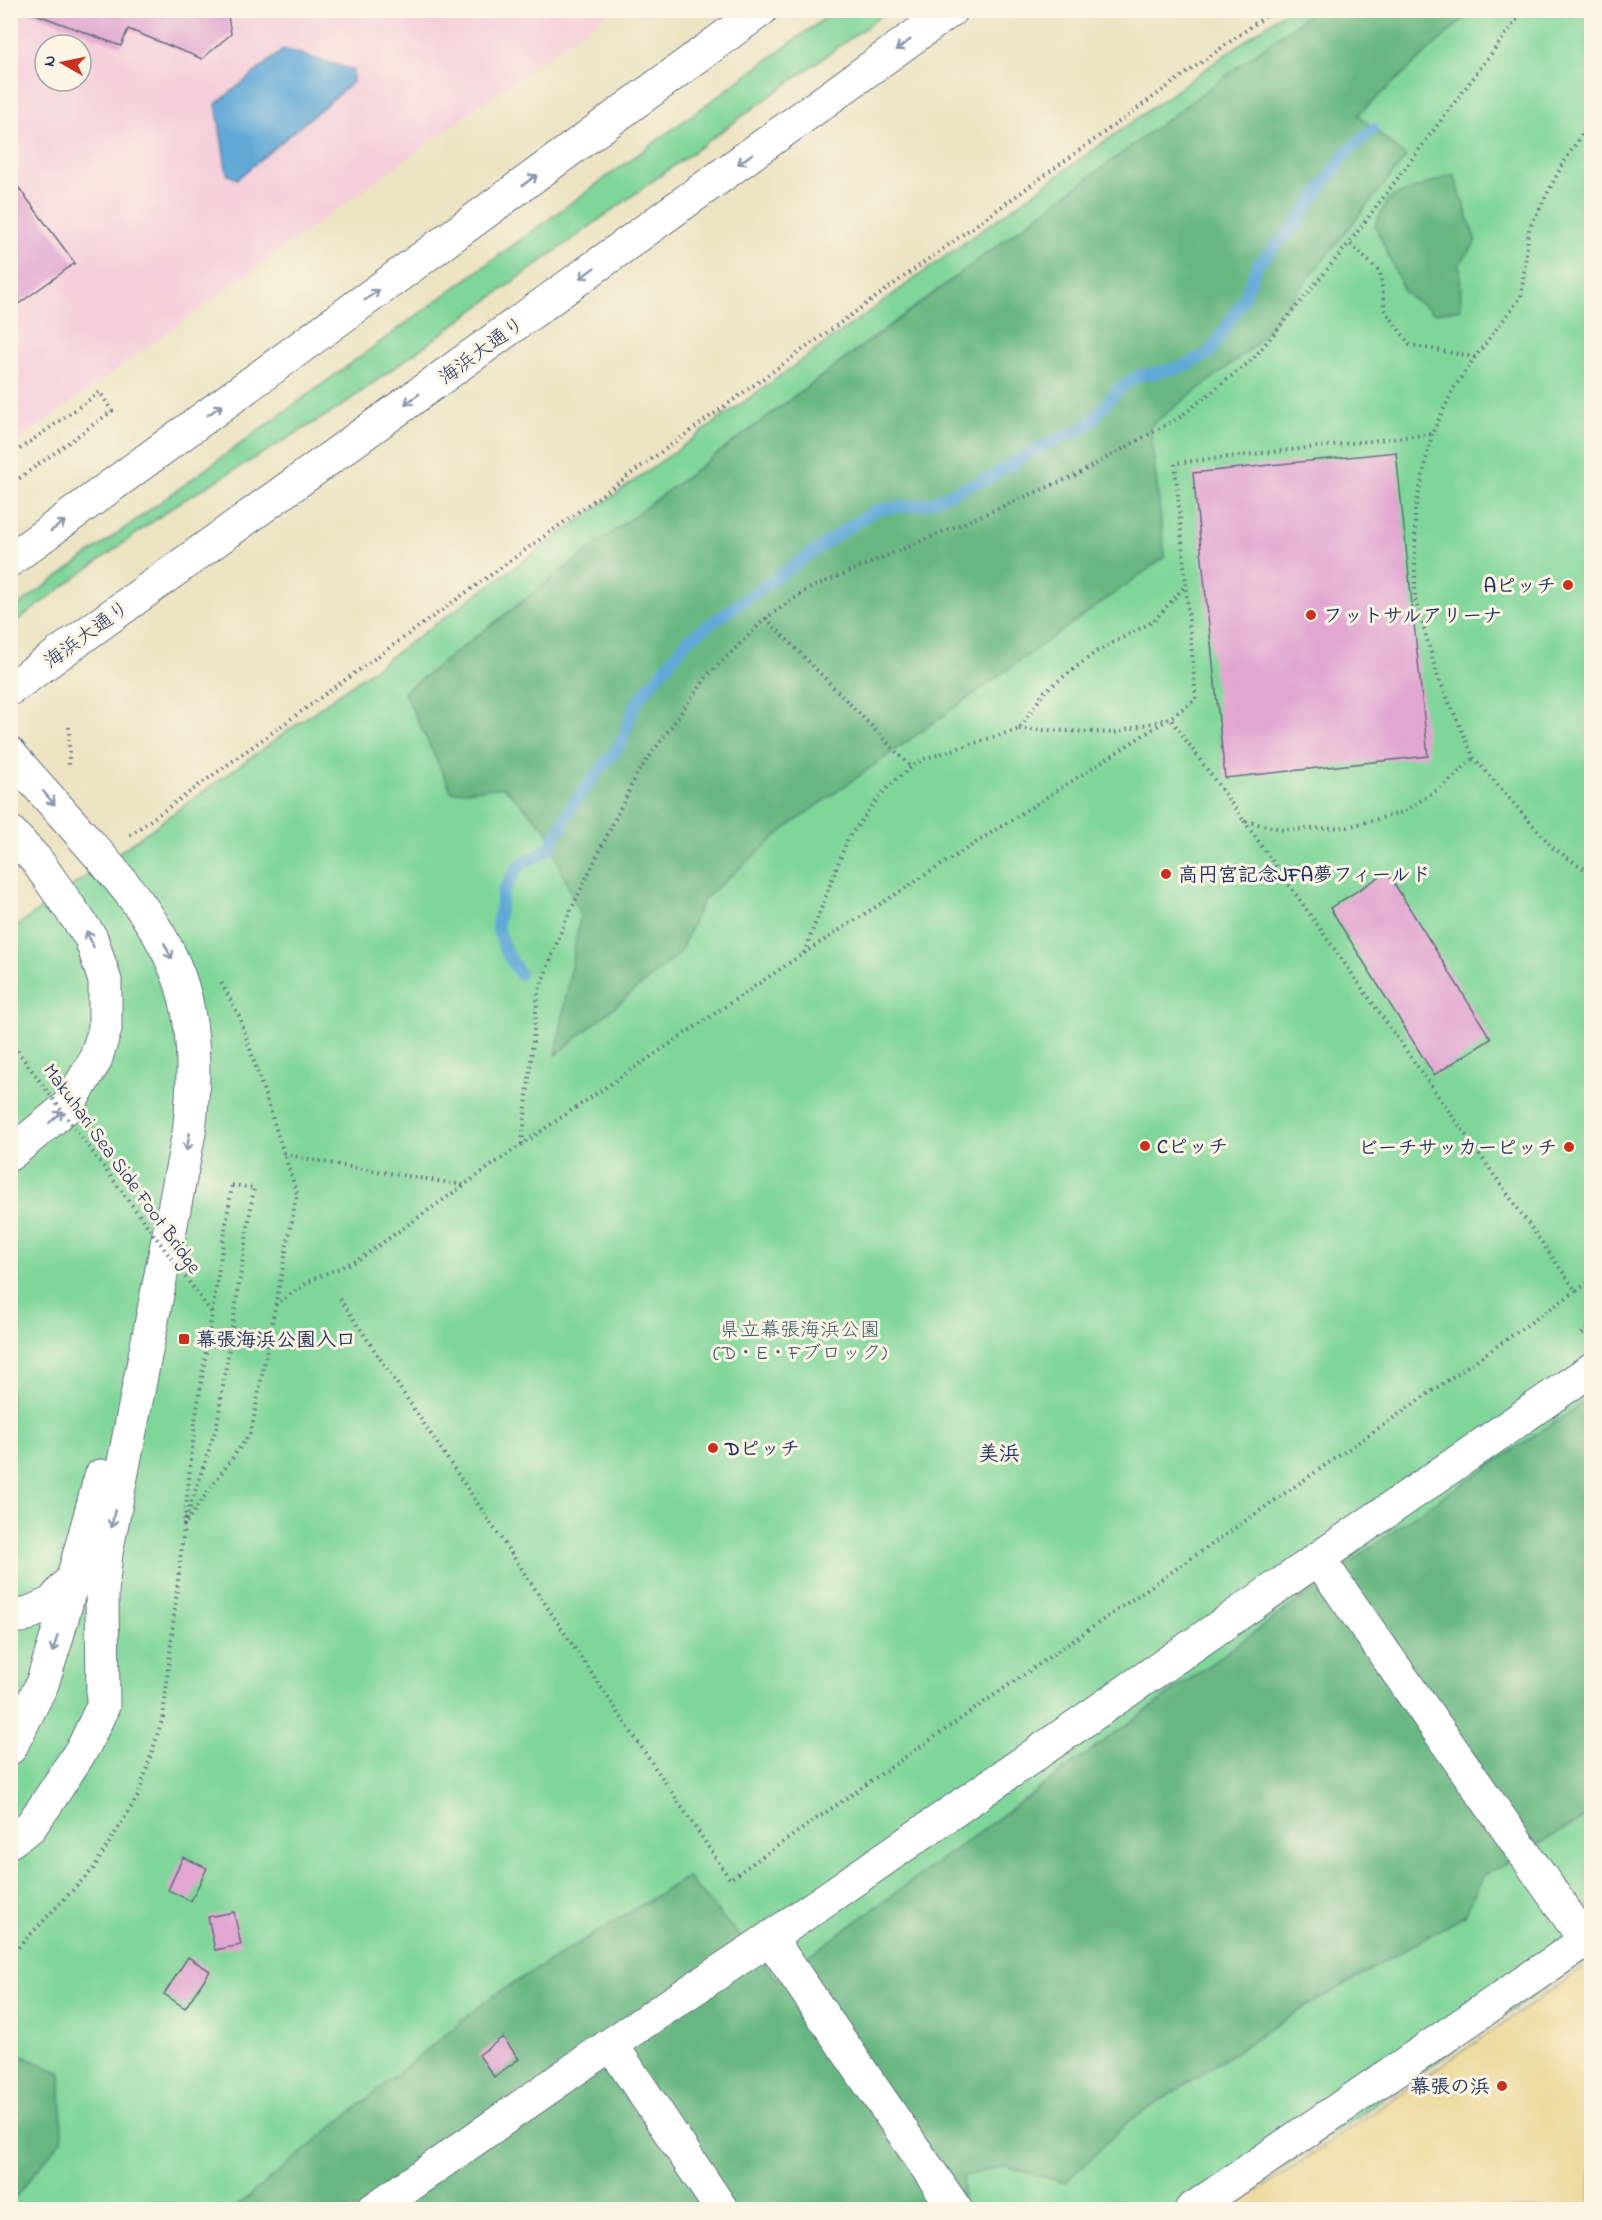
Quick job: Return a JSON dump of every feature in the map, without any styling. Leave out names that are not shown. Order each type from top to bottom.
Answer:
[{"type":"street","name":"海浜大通り","points":[[10,689],[951,10]]},
{"type":"street","points":[[10,560],[741,16]]},
{"type":"street","points":[[10,754],[114,872],[154,924],[173,962],[185,997],[191,1033],[194,1084],[189,1133],[106,1553],[102,1592],[103,1706],[84,1746],[47,1803],[30,1827],[10,1841]]},
{"type":"street","points":[[10,832],[37,861],[91,938],[105,981],[105,1029],[95,1061],[67,1107],[10,1154]]},
{"type":"street","points":[[10,1748],[42,1684],[129,1370],[151,1328]]},
{"type":"street","points":[[373,2210],[1592,1369]]},
{"type":"street","points":[[1191,2210],[1588,1938],[1318,1558]]},
{"type":"street","points":[[10,1616],[22,1616],[52,1603],[73,1578]]},
{"type":"street","points":[[770,1938],[956,2210]]},
{"type":"street","points":[[611,2044],[722,2210]]},
{"type":"path","points":[[124,839],[1274,10]]},
{"type":"path","points":[[522,1144],[538,993],[564,924],[637,774],[708,675],[766,618],[806,590],[1074,476],[1179,417],[1253,359],[1349,243],[1524,10]]},
{"type":"path","points":[[1592,118],[1562,167],[1529,229],[1521,297],[1454,388],[1432,434],[1415,510],[1415,599],[1438,677],[1474,758],[1553,848],[1592,874]]},
{"type":"path","points":[[1349,243],[1380,272],[1385,310],[1410,345],[1475,357]]},
{"type":"path","points":[[10,456],[100,392],[112,411],[10,485]]},
{"type":"path","points":[[275,1305],[313,1279],[358,1260],[522,1144],[804,953],[1170,718],[1196,699],[1175,463],[1432,434]]},
{"type":"path","points":[[1019,729],[1045,691],[1096,651],[1154,621],[1185,585]]},
{"type":"path","points":[[766,618],[910,767]]},
{"type":"path","points":[[804,953],[848,838],[884,791],[910,767],[924,759],[1019,729],[1114,733],[1170,718]]},
{"type":"path","points":[[1170,718],[1576,1291]]},
{"type":"path","points":[[1244,821],[1285,830],[1338,827],[1403,812],[1445,785],[1474,758]]},
{"type":"path","name":"Makuhari Sea Side Foot Bridge","points":[[10,1041],[212,1313]]},
{"type":"path","points":[[284,1154],[464,1185]]},
{"type":"path","points":[[232,1185],[254,1188],[217,1425],[184,1525],[195,1422],[212,1313],[232,1185]]},
{"type":"path","points":[[340,1299],[730,1879],[1592,1280]]},
{"type":"shaded area","points":[[11,11],[610,11],[11,446]]},
{"type":"green space","points":[[836,10],[888,11],[337,409],[174,506],[11,625],[11,611]]},
{"type":"green space","name":"県立幕張海浜公園 (D・E・Fブロック)","points":[[1286,11],[1591,11],[1591,1956],[1223,2209],[11,2209],[10,931]]},
{"type":"green space","points":[[1313,11],[1472,11],[1358,115],[1406,157],[1252,348],[1150,426],[1165,557],[786,828],[703,900],[679,954],[556,1055],[580,916],[546,829],[504,787],[452,792],[404,692],[639,512]]},
{"type":"green space","points":[[1454,174],[1476,242],[1460,263],[1461,309],[1434,313],[1405,293],[1375,225],[1389,198]]},
{"type":"green space","points":[[1591,1398],[1591,1814],[1483,1876],[1465,1915],[1287,2018],[1129,2121],[1065,2183],[1005,2166],[964,2176],[960,2210],[232,2210],[491,1997],[687,1877],[777,1979],[1417,1514]]},
{"type":"green space","points":[[23,2056],[61,2073],[62,2140],[11,2202],[11,2073]]},
{"type":"sand","name":"幕張の浜","points":[[1591,1963],[1591,2209],[1232,2209]]},
{"type":"water","points":[[284,49],[353,70],[353,82],[237,179],[227,174],[216,104]]},
{"type":"building","points":[[25,10],[227,10],[231,34],[202,59],[128,29],[121,46],[93,36],[93,33],[86,33]]},
{"type":"building","points":[[10,176],[75,263],[17,305],[10,296]]},
{"type":"building","name":"フットサルアリーナ","points":[[1396,452],[1428,756],[1225,778],[1193,473]]},
{"type":"building","points":[[1387,872],[1491,1039],[1434,1075],[1330,908]]},
{"type":"building","points":[[183,1857],[207,1868],[191,1901],[168,1890]]},
{"type":"building","points":[[234,1912],[241,1945],[215,1950],[208,1917]]},
{"type":"building","points":[[188,1957],[210,1971],[185,2008],[164,1994]]},
{"type":"building","points":[[503,2037],[519,2059],[494,2077],[479,2055]]},
{"type":"waterway","points":[[520,974],[505,950],[497,926],[503,891],[520,865],[549,849],[574,802],[620,745],[636,703],[689,639],[876,510],[926,504],[993,476],[1034,450],[1085,428],[1119,389],[1138,376],[1179,368],[1210,353],[1242,302],[1258,264],[1295,226],[1345,154],[1373,129]]},
{"type":"place","name":"Aピッチ","points":[[1568,585]]},
{"type":"place","name":"フットサルアリーナ","points":[[1311,615]]},
{"type":"place","name":"高円宮記念JFA夢フィールド","points":[[1166,874]]},
{"type":"place","name":"Cピッチ","points":[[1145,1146]]},
{"type":"place","name":"ビーチサッカーピッチ","points":[[1569,1147]]},
{"type":"place","name":"幕張海浜公園入口","points":[[184,1339]]},
{"type":"place","name":"Dピッチ","points":[[713,1448]]},
{"type":"place","name":"幕張の浜","points":[[1502,2086]]},
{"type":"district","name":"美浜","points":[[999,1453]]}]
